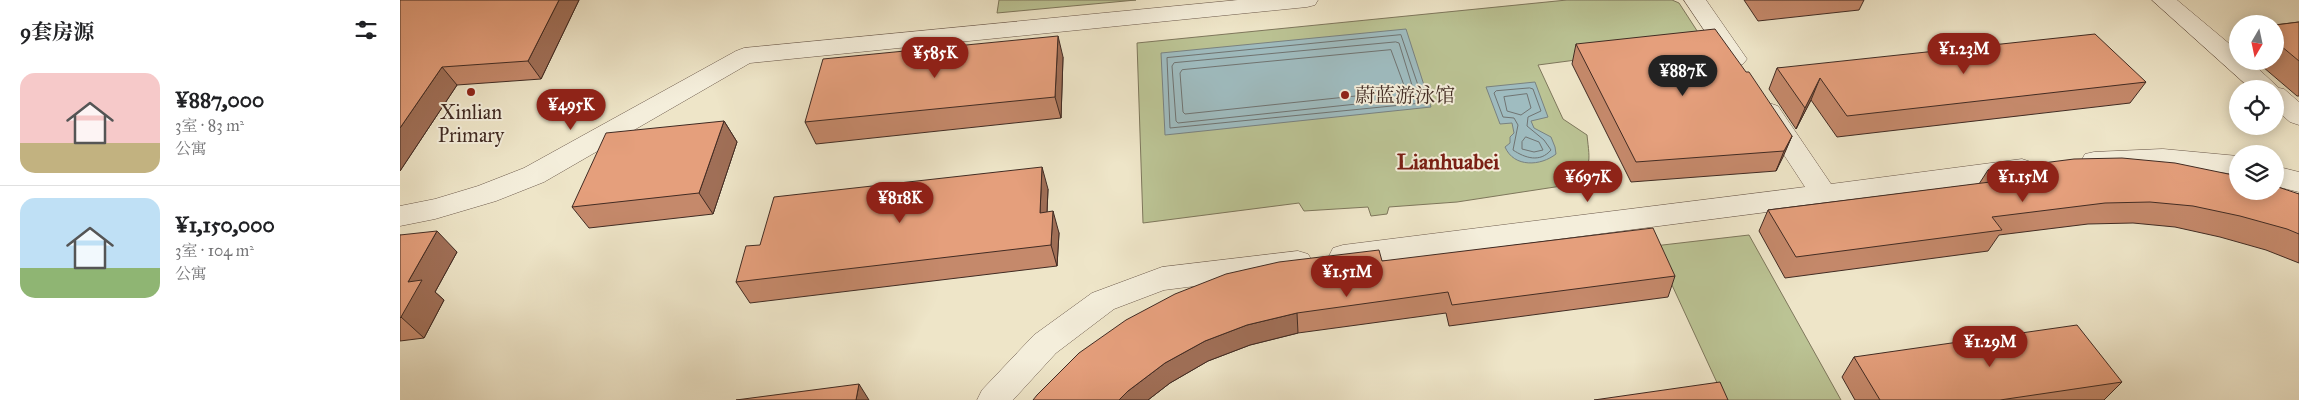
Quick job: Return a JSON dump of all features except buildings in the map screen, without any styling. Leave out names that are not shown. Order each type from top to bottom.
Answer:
[{"type":"street","points":[[400,216],[435,209],[486,194],[534,175],[744,56],[1307,0]]},
{"type":"street","points":[[1695,0],[1824,195]]},
{"type":"street","points":[[2163,0],[2256,80]]},
{"type":"street","points":[[2284,103],[2299,116]]},
{"type":"street","points":[[993,400],[1045,344],[1103,301],[1162,279],[2058,164],[2163,158],[2229,164]]},
{"type":"street","points":[[2284,178],[2299,182]]},
{"type":"green space","points":[[999,0],[1136,0],[997,13]]},
{"type":"green space","name":"蔚蓝游泳馆","points":[[1567,0],[1672,0],[1679,3],[1705,43],[1538,65],[1563,119],[1587,135],[1589,159],[1586,170],[1568,185],[1457,202],[1389,207],[1387,214],[1371,216],[1368,207],[1304,211],[1299,203],[1143,223],[1137,43]]},
{"type":"green space","points":[[1749,235],[1841,400],[1725,400],[1654,246]]},
{"type":"water","points":[[1406,29],[1431,107],[1165,135],[1161,53]]},
{"type":"water","points":[[1535,82],[1548,117],[1531,121],[1534,128],[1551,137],[1556,154],[1543,161],[1528,163],[1515,159],[1505,147],[1510,143],[1510,137],[1514,133],[1512,123],[1500,124],[1486,87]]},
{"type":"place","name":"Xinlian Primary","points":[[471,92]]},
{"type":"place","name":"蔚蓝游泳馆","points":[[1345,95]]},
{"type":"district","name":"Lianhuabei","points":[[1448,161]]}]
